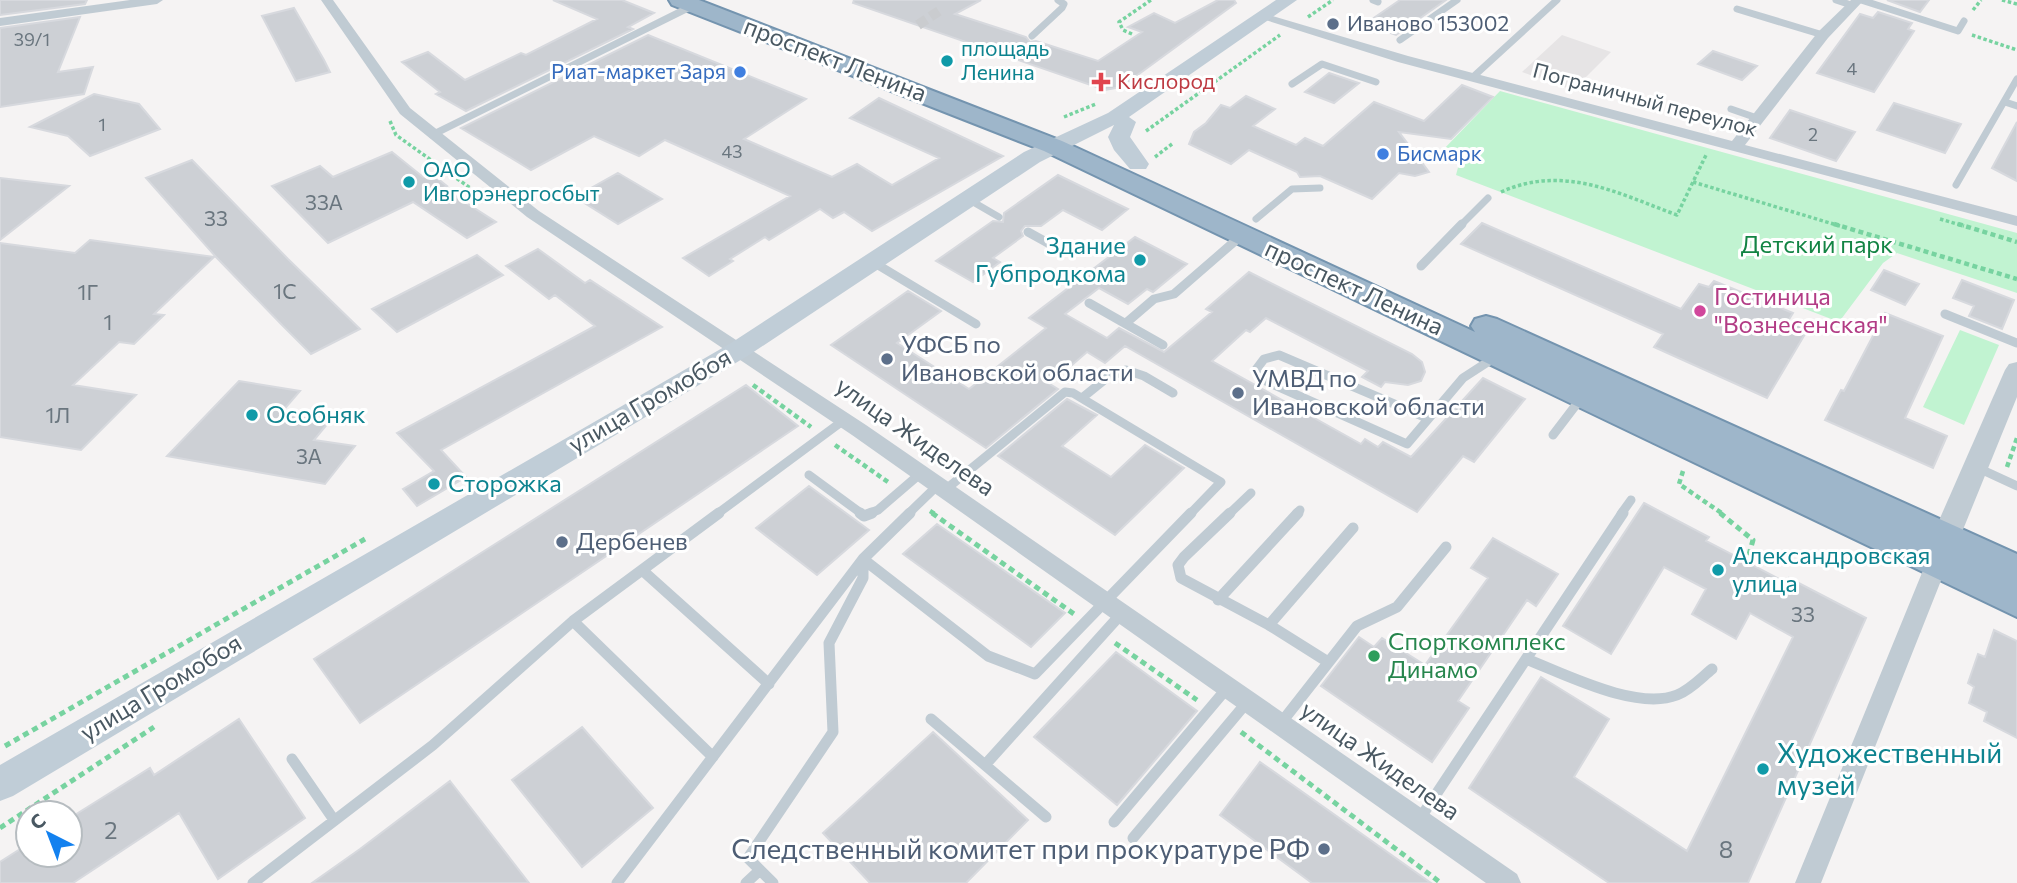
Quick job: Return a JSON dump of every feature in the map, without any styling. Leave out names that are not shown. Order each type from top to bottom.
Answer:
[{"type":"highway","name":"проспект Ленина","points":[[725,0],[1064,133],[1497,356],[1583,396],[1942,550],[2017,571]]},
{"type":"highway","name":"проспект Ленина","points":[[687,3],[1146,161],[1249,227],[1942,550],[2017,601]]},
{"type":"main road","name":"улица Громобоя","points":[[0,784],[740,349],[1064,133],[1115,117],[1275,23],[1288,0]]},
{"type":"main road","name":"улица Громобоя","points":[[1064,133],[1126,122],[1275,23],[1305,0]]},
{"type":"main road","points":[[1126,122],[1119,137],[1122,145],[1146,161]]},
{"type":"street","points":[[0,22],[157,0]]},
{"type":"street","name":"улица Жиделева","points":[[327,0],[405,111],[534,214],[740,349],[935,482],[1507,883]]},
{"type":"street","points":[[1736,146],[1824,35],[1857,2]]},
{"type":"street","name":"Пограничный переулок","points":[[1275,23],[2017,221]]},
{"type":"street","points":[[1808,883],[2017,370]]},
{"type":"lane","points":[[1032,36],[1062,9],[1064,4],[1058,0]]},
{"type":"lane","points":[[1400,40],[1457,0]]},
{"type":"lane","points":[[1474,76],[1557,0]]},
{"type":"lane","points":[[1836,0],[1857,2],[1958,31],[1964,21]]},
{"type":"lane","points":[[432,135],[687,3]]},
{"type":"lane","points":[[1737,9],[1824,35]]},
{"type":"lane","points":[[1292,84],[1322,64],[1376,82]]},
{"type":"lane","points":[[1956,186],[2017,79]]},
{"type":"lane","points":[[2005,102],[2017,106]]},
{"type":"lane","points":[[1731,109],[1757,118]]},
{"type":"lane","points":[[1126,323],[1154,299],[1174,294],[1292,189],[1320,188]]},
{"type":"lane","points":[[1421,266],[1492,198]]},
{"type":"lane","points":[[968,199],[999,216]]},
{"type":"lane","points":[[1028,232],[1057,248]]},
{"type":"lane","points":[[873,262],[976,324]]},
{"type":"lane","points":[[1089,303],[1163,345]]},
{"type":"lane","points":[[1945,314],[2017,343]]},
{"type":"lane","points":[[1427,418],[1279,355],[1267,357],[1258,363],[1255,371],[1261,379],[1406,444],[1463,378],[1497,356]]},
{"type":"lane","points":[[1082,398],[1114,370],[1125,368],[1136,371],[1173,393]]},
{"type":"lane","points":[[809,475],[864,516],[935,482],[1065,391],[1082,398],[1221,482],[1114,607],[985,765]]},
{"type":"lane","points":[[1553,435],[1583,396]]},
{"type":"lane","points":[[253,883],[433,745],[573,621],[844,420]]},
{"type":"lane","points":[[1976,467],[2017,486]]},
{"type":"lane","points":[[617,883],[863,559],[935,482]]},
{"type":"lane","points":[[1251,493],[1178,565],[1181,578],[1269,625],[1328,662]]},
{"type":"lane","points":[[1418,820],[1631,500]]},
{"type":"lane","points":[[1218,600],[1300,510]]},
{"type":"lane","points":[[1269,625],[1353,528]]},
{"type":"lane","points":[[1281,723],[1356,626],[1397,607],[1446,547]]},
{"type":"lane","points":[[863,559],[988,656],[1034,674],[1114,607]]},
{"type":"lane","points":[[773,883],[748,858],[833,733],[829,643],[863,578],[863,559]]},
{"type":"lane","points":[[642,570],[769,684]]},
{"type":"lane","points":[[573,621],[713,757]]},
{"type":"lane","points":[[1526,659],[1613,692],[1656,700],[1676,696],[1712,669]]},
{"type":"lane","points":[[1114,822],[1229,686]]},
{"type":"lane","points":[[1133,838],[1248,700]]},
{"type":"lane","points":[[931,719],[1046,817]]},
{"type":"lane","points":[[292,759],[334,820]]},
{"type":"lane","points":[[746,883],[760,870]]},
{"type":"path","points":[[1132,34],[1123,30],[1119,22],[1152,0]]},
{"type":"path","points":[[2002,0],[2017,4]]},
{"type":"path","points":[[1146,131],[1275,23]]},
{"type":"path","points":[[1958,31],[2017,50]]},
{"type":"path","points":[[1064,133],[1089,107]]},
{"type":"path","points":[[1146,161],[1172,145]]},
{"type":"path","points":[[1492,198],[1520,181],[1569,178],[1677,215],[1707,152],[1697,149]]},
{"type":"path","points":[[1693,182],[2017,279]]},
{"type":"path","points":[[2012,474],[2006,466],[2017,438]]},
{"type":"path","points":[[1683,471],[1679,484],[1735,523],[1753,540],[1747,562]]},
{"type":"path","points":[[0,750],[376,533]]},
{"type":"shaded area","points":[[1562,35],[1611,52],[1573,90],[1522,72]]},
{"type":"green space","name":"Детский парк","points":[[1500,91],[2017,233],[2017,293],[1897,253],[1883,263],[1839,322],[1456,175],[1460,160],[1441,152]]},
{"type":"green space","points":[[1960,330],[1999,345],[1964,425],[1923,407]]},
{"type":"building","points":[[0,0],[87,0],[85,4],[0,15]]},
{"type":"building","points":[[553,0],[622,0],[654,13],[628,27],[633,29],[466,111],[436,94],[440,92],[402,62],[428,52],[465,80],[521,53],[526,55],[597,19]]},
{"type":"building","points":[[854,0],[981,0],[955,14],[1026,37],[1030,42],[1036,41],[1098,61],[1142,32],[1128,27],[1154,13],[1175,23],[1218,0],[1234,0],[1236,3],[1121,87],[1105,90],[853,3]]},
{"type":"building","points":[[1400,0],[1446,0],[1396,35],[1365,24]]},
{"type":"building","points":[[1887,0],[1929,0],[1920,12]]},
{"type":"building","points":[[294,8],[330,72],[296,81],[262,16]]},
{"type":"building","points":[[1878,12],[1912,23],[1908,29],[1914,31],[1874,92],[1817,73],[1860,14],[1873,18]]},
{"type":"building","points":[[80,17],[58,72],[93,67],[84,94],[0,107],[0,28]]},
{"type":"building","points":[[648,35],[806,99],[744,139],[832,177],[857,164],[892,185],[939,158],[850,118],[879,98],[1003,156],[872,231],[844,212],[833,218],[820,209],[769,240],[765,237],[709,276],[683,258],[790,196],[665,140],[639,156],[594,136],[531,170],[461,128]]},
{"type":"building","points":[[1713,51],[1757,66],[1742,80],[1698,64]]},
{"type":"building","points":[[1329,73],[1359,83],[1334,103],[1305,92]]},
{"type":"building","points":[[1462,85],[1493,97],[1451,139],[1399,132],[1429,172],[1415,176],[1399,173],[1372,199],[1320,176],[1300,177],[1297,172],[1249,150],[1231,164],[1189,144],[1194,132],[1206,123],[1221,105],[1230,108],[1246,96],[1275,109],[1253,126],[1296,145],[1305,138],[1323,146],[1374,102],[1424,121]]},
{"type":"building","points":[[94,94],[139,104],[160,129],[90,156],[68,136],[30,127]]},
{"type":"building","points":[[1894,103],[1961,124],[1945,153],[1877,130]]},
{"type":"building","points":[[1790,110],[1855,132],[1836,161],[1770,138]]},
{"type":"building","points":[[2017,122],[2017,181],[1992,168]]},
{"type":"building","points":[[392,152],[423,177],[432,174],[447,186],[443,188],[496,222],[467,238],[413,202],[328,243],[272,186],[320,166],[333,177]]},
{"type":"building","points":[[192,160],[360,329],[311,354],[283,326],[216,257],[146,178]]},
{"type":"building","points":[[618,173],[662,199],[618,224],[575,197]]},
{"type":"building","points":[[1058,175],[1128,209],[1102,230],[1063,210],[1041,226],[1025,226],[1021,231],[1023,236],[993,258],[1000,262],[973,282],[936,261],[993,221],[1003,222],[1004,213]]},
{"type":"building","points":[[0,178],[69,186],[0,240]]},
{"type":"building","name":"Гостиница \"Вознесенская\"","points":[[1482,223],[1681,309],[1699,284],[1709,287],[1714,281],[1793,313],[1788,321],[1808,329],[1767,398],[1654,347],[1663,334],[1461,244]]},
{"type":"building","name":"УМВД по Ивановской области","points":[[1135,237],[1187,264],[1153,292],[1147,289],[1128,304],[1099,288],[1065,314],[1107,338],[1119,328],[1164,352],[1212,312],[1206,309],[1249,272],[1412,354],[1422,362],[1425,372],[1421,381],[1408,385],[1385,382],[1381,387],[1362,377],[1368,371],[1266,318],[1250,332],[1246,330],[1212,361],[1361,444],[1365,439],[1378,447],[1383,442],[1411,457],[1483,378],[1525,399],[1474,462],[1463,456],[1417,512],[1125,346],[1105,363],[1087,352],[1050,384],[1058,389],[986,448],[831,345],[908,291],[941,311],[897,343],[969,389],[1046,328],[1029,318]]},
{"type":"building","points":[[90,240],[214,257],[154,314],[164,315],[134,344],[119,342],[73,385],[136,395],[81,450],[0,437],[0,243],[75,253]]},
{"type":"building","points":[[538,249],[585,283],[590,280],[662,327],[441,450],[466,477],[417,506],[403,489],[434,471],[397,433],[595,326],[555,295],[549,299],[506,266]]},
{"type":"building","points":[[477,255],[503,275],[397,332],[372,309]]},
{"type":"building","points":[[1884,270],[1919,284],[1905,305],[1871,290]]},
{"type":"building","points":[[1962,280],[2014,300],[2002,329],[1969,316],[1974,306],[1953,298]]},
{"type":"building","points":[[1885,313],[1943,336],[1905,418],[1947,436],[1933,468],[1825,420],[1841,390],[1844,391]]},
{"type":"building","points":[[239,381],[300,391],[280,414],[329,422],[314,440],[355,446],[325,484],[167,456]]},
{"type":"building","name":"Дербенев","points":[[746,385],[798,426],[360,723],[314,659]]},
{"type":"building","points":[[1067,399],[1097,415],[1062,446],[1111,477],[1145,445],[1184,468],[1115,535],[998,456]]},
{"type":"building","points":[[809,486],[869,530],[817,575],[756,528]]},
{"type":"building","name":"Художественный музей","points":[[1644,503],[1709,537],[1706,541],[1787,583],[1789,578],[1866,618],[1748,883],[1609,883],[1469,788],[1541,677],[1609,719],[1574,777],[1687,851],[1793,637],[1750,613],[1736,639],[1692,614],[1706,589],[1664,567],[1611,654],[1563,626]]},
{"type":"building","points":[[937,524],[1065,613],[1031,647],[903,554]]},
{"type":"building","name":"Спорткомплекс Динамо","points":[[1493,538],[1558,574],[1536,606],[1527,600],[1458,701],[1469,708],[1432,762],[1321,686],[1359,637],[1374,647],[1382,638],[1425,665],[1488,578],[1471,568]]},
{"type":"building","points":[[1994,630],[2017,641],[2017,738],[1984,721],[1987,712],[1969,703],[1974,687],[1968,683],[1978,654],[1985,657]]},
{"type":"building","points":[[1116,652],[1197,711],[1117,805],[1034,737]]},
{"type":"building","points":[[239,719],[305,818],[218,879],[179,813],[73,883],[0,883],[0,862],[14,853],[14,869],[84,869],[84,809],[150,768],[154,775]]},
{"type":"building","points":[[582,727],[653,808],[582,867],[512,780]]},
{"type":"building","points":[[933,732],[1028,820],[966,883],[870,883],[823,833]]},
{"type":"building","name":"Следственный комитет при прокуратуре РФ","points":[[1260,762],[1431,883],[1312,883],[1220,815]]},
{"type":"building","points":[[450,781],[529,883],[312,883],[360,849]]},
{"type":"tunnel","points":[[918,25],[942,9]]},
{"type":"place","name":"Иваново 153002","points":[[1333,24]]},
{"type":"place","name":"площадь Ленина","points":[[947,61]]},
{"type":"place","name":"Риат-маркет Заря","points":[[740,72]]},
{"type":"place","name":"Кислород","points":[[1101,82]]},
{"type":"place","name":"Бисмарк","points":[[1383,154]]},
{"type":"place","name":"ОАО Ивгорэнергосбыт","points":[[409,182]]},
{"type":"place","name":"Здание Губпродкома","points":[[1140,260]]},
{"type":"place","name":"Гостиница \"Вознесенская\"","points":[[1700,311]]},
{"type":"place","name":"УФСБ по Ивановской области","points":[[887,359]]},
{"type":"place","name":"УМВД по Ивановской области","points":[[1238,393]]},
{"type":"place","name":"Особняк","points":[[252,415]]},
{"type":"place","name":"Сторожка","points":[[434,484]]},
{"type":"place","name":"Дербенев","points":[[562,542]]},
{"type":"place","name":"Александровская улица","points":[[1718,570]]},
{"type":"place","name":"Спорткомплекс Динамо","points":[[1374,656]]},
{"type":"place","name":"Художественный музей","points":[[1763,769]]},
{"type":"place","name":"Следственный комитет при прокуратуре РФ","points":[[1324,849]]}]
